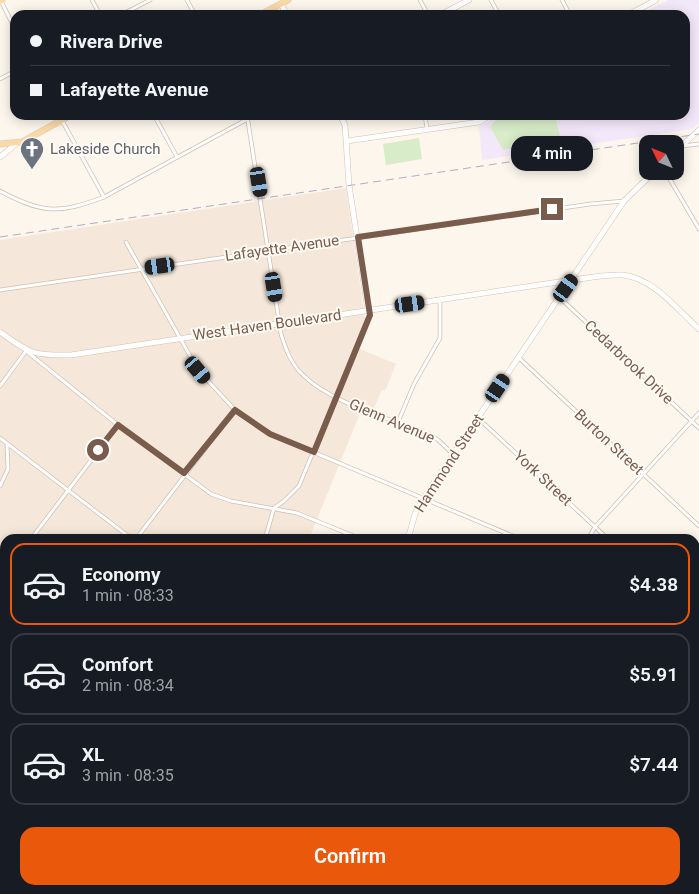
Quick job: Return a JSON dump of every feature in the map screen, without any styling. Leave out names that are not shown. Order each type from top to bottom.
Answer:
[{"type":"main road","points":[[268,10],[280,2],[288,0]]},
{"type":"main road","points":[[0,144],[17,143],[57,120]]},
{"type":"street","points":[[131,10],[150,0]]},
{"type":"street","points":[[450,10],[469,0]]},
{"type":"street","points":[[637,10],[656,0]]},
{"type":"street","points":[[1,1],[10,19]]},
{"type":"street","points":[[62,120],[104,197]]},
{"type":"street","points":[[157,120],[176,157]]},
{"type":"street","points":[[0,191],[33,206],[51,210],[70,208],[104,197],[243,120]]},
{"type":"street","name":"Glenn Avenue","points":[[248,120],[280,324],[288,355],[296,368],[310,381],[336,397],[438,440],[453,454]]},
{"type":"street","points":[[266,534],[274,508],[299,486],[370,315],[349,185],[347,141],[342,120]]},
{"type":"street","points":[[425,120],[426,129]]},
{"type":"street","points":[[347,141],[482,120]]},
{"type":"street","points":[[684,143],[699,130]]},
{"type":"street","points":[[0,157],[17,143]]},
{"type":"street","points":[[684,146],[699,144]]},
{"type":"street","name":"Hammond Street","points":[[409,534],[415,514],[423,499],[453,454],[624,201],[646,180]]},
{"type":"street","points":[[670,180],[699,229]]},
{"type":"street","name":"Lafayette Avenue","points":[[0,290],[358,237],[624,201]]},
{"type":"street","points":[[126,242],[198,370],[235,410],[270,434],[508,534]]},
{"type":"street","name":"West Haven Boulevard","points":[[26,351],[48,355],[71,355],[572,280],[623,275],[657,290],[699,329]]},
{"type":"street","name":"Cedarbrook Drive","points":[[559,297],[699,428]]},
{"type":"street","points":[[398,422],[414,384],[440,338],[440,300]]},
{"type":"street","points":[[0,332],[118,425],[218,498],[297,513],[349,534]]},
{"type":"street","points":[[0,386],[26,351]]},
{"type":"street","name":"Burton Street","points":[[518,358],[699,526]]},
{"type":"street","points":[[140,534],[184,473],[235,410]]},
{"type":"street","points":[[591,534],[643,473],[699,413]]},
{"type":"street","name":"York Street","points":[[478,418],[603,534]]},
{"type":"street","points":[[35,534],[118,425]]},
{"type":"street","points":[[0,438],[126,534]]},
{"type":"street","points":[[0,486],[8,469],[6,444]]},
{"type":"shaded area","points":[[668,0],[698,0],[699,2],[699,123],[692,129],[639,135],[639,137],[482,160],[479,126],[490,120],[690,120],[690,10],[649,10]]},
{"type":"shaded area","points":[[346,188],[365,318],[355,347],[396,364],[385,391],[382,390],[373,410],[363,406],[311,534],[0,534],[0,240]]},
{"type":"green space","points":[[496,120],[556,120],[560,137],[559,140],[503,150],[490,127]]},
{"type":"green space","points":[[419,138],[422,159],[386,165],[383,144]]},
{"type":"railway","points":[[0,237],[699,134]]},
{"type":"place","name":"Lakeside Church","points":[[32,170]]},
{"type":"route","points":[[98,450],[118,425],[184,473],[235,410],[270,434],[314,452],[370,315],[358,237],[552,209]]}]
